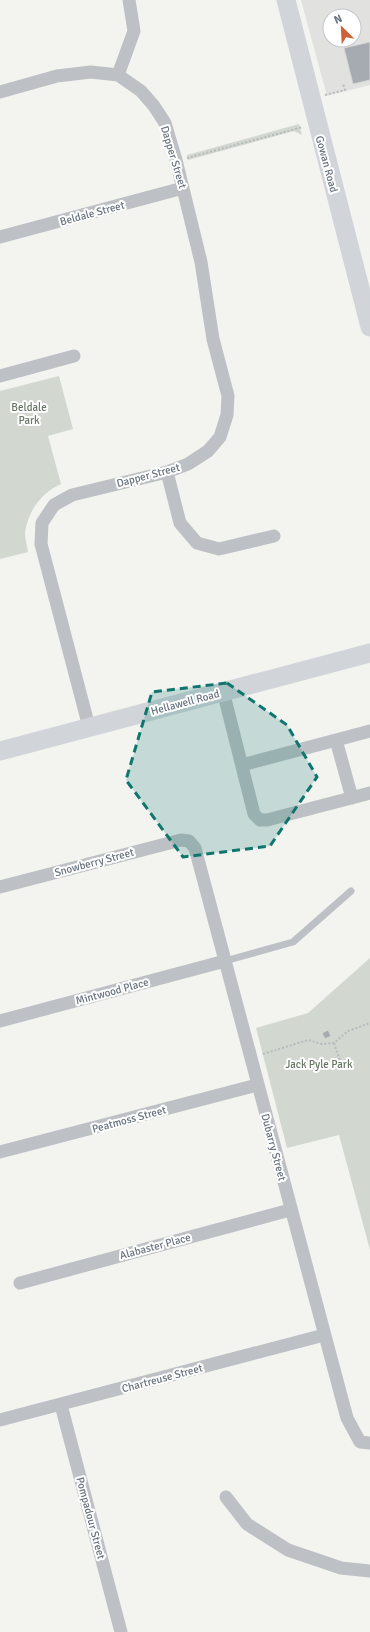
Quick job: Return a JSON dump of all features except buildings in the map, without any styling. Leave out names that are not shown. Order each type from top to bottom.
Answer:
[{"type":"street","points":[[0,92],[57,76],[91,72],[118,75],[134,31],[129,0]]},
{"type":"street","name":"Gowan Road","points":[[286,0],[370,327]]},
{"type":"street","name":"Dapper Street","points":[[89,727],[41,544],[42,523],[54,505],[72,495],[167,472],[188,464],[208,451],[220,437],[227,415],[228,396],[213,339],[201,262],[176,160],[165,124],[154,106],[141,91],[118,75]]},
{"type":"street","name":"Beldale Street","points":[[0,237],[183,188]]},
{"type":"street","points":[[0,376],[74,356]]},
{"type":"street","points":[[167,472],[180,523],[197,543],[219,549],[274,536]]},
{"type":"street","name":"Hellawell Road","points":[[0,751],[370,653]]},
{"type":"street","points":[[223,692],[254,814],[260,820],[267,820],[370,793]]},
{"type":"street","points":[[242,765],[370,731]]},
{"type":"street","points":[[336,740],[352,798]]},
{"type":"street","name":"Snowberry Street","points":[[0,887],[181,840],[189,841]]},
{"type":"street","name":"Dubarry Street","points":[[189,841],[194,848],[225,960],[290,1210],[347,1418],[360,1442],[370,1443]]},
{"type":"street","name":"Mintwood Place","points":[[0,1021],[225,960]]},
{"type":"street","name":"Peatmoss Street","points":[[0,1152],[257,1085]]},
{"type":"street","name":"Alabaster Place","points":[[20,1283],[290,1210]]},
{"type":"street","name":"Chartreuse Street","points":[[0,1420],[324,1335]]},
{"type":"street","name":"Pompadour Street","points":[[61,1405],[121,1632]]},
{"type":"street","points":[[226,1497],[247,1524],[288,1550],[341,1568],[370,1571]]},
{"type":"lane","points":[[225,960],[293,942],[351,891]]},
{"type":"path","points":[[324,95],[345,90],[343,84]]},
{"type":"path","points":[[176,160],[303,126]]},
{"type":"path","points":[[250,1058],[308,1040],[322,1044],[334,1043],[348,1031],[370,1023]]},
{"type":"path","points":[[334,1043],[340,1061]]},
{"type":"highlighted area","points":[[227,683],[287,725],[317,777],[270,846],[183,857],[126,780],[152,692]]},
{"type":"shaded area","points":[[301,0],[370,0],[370,85],[327,96]]},
{"type":"green space","points":[[299,124],[302,135],[294,131],[188,160],[187,155]]},
{"type":"green space","name":"Beldale Park","points":[[59,376],[73,429],[48,436],[61,484],[47,492],[32,510],[25,533],[28,552],[0,559],[0,391]]},
{"type":"green space","name":"Jack Pyle Park","points":[[370,958],[370,1250],[339,1135],[287,1148],[256,1028],[308,1013]]}]
